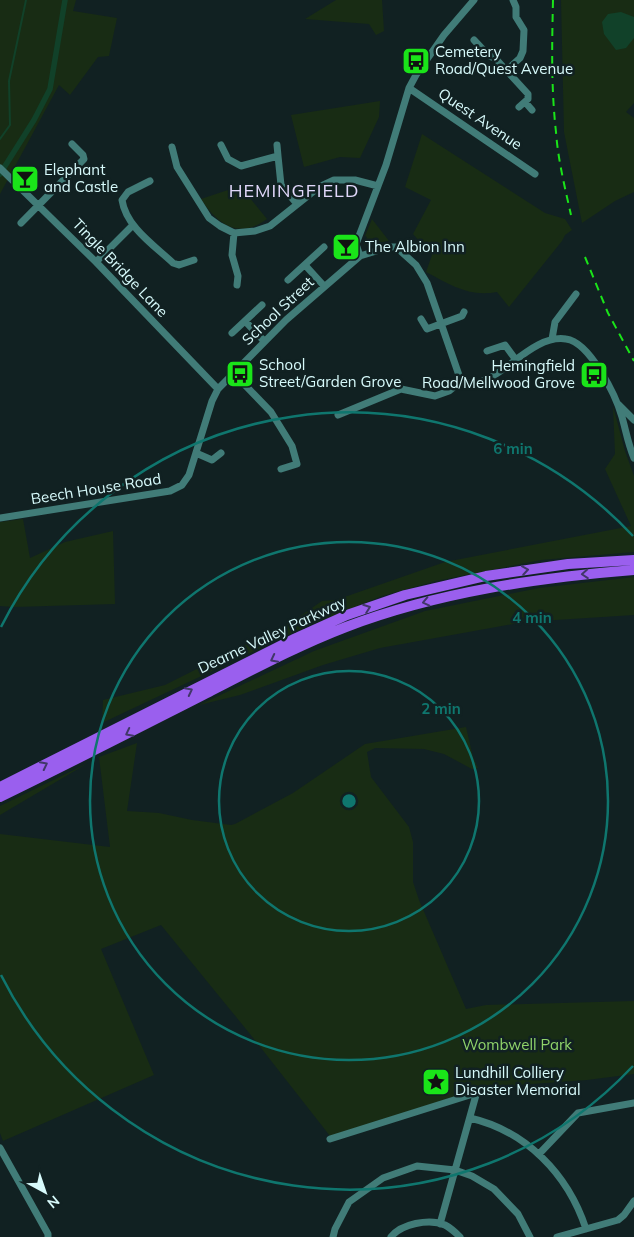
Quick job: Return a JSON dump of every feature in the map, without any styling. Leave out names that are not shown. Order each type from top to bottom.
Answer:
[{"type":"highway","name":"Dearne Valley Parkway","points":[[0,787],[296,638],[396,598],[486,576],[568,564],[634,560]]},
{"type":"highway","name":"Dearne Valley Parkway","points":[[0,797],[291,651],[346,627],[413,605],[483,589],[568,575],[634,570]]},
{"type":"street","points":[[507,70],[520,58],[524,33],[523,27],[516,17],[516,7],[513,0]]},
{"type":"street","points":[[470,1],[444,35],[409,88],[386,165],[356,244],[360,256],[389,247],[396,247],[416,265],[427,283],[461,382],[467,385],[486,380],[535,345],[552,338],[568,339],[579,346],[590,356],[609,385],[623,418],[627,441],[634,458]]},
{"type":"street","points":[[474,40],[488,55],[494,57],[528,94],[529,97],[522,104],[532,110]]},
{"type":"street","name":"Quest Avenue","points":[[409,88],[535,174]]},
{"type":"street","points":[[20,223],[84,159],[83,155],[72,144]]},
{"type":"street","points":[[221,145],[226,157],[233,163],[241,166],[278,156]]},
{"type":"street","points":[[277,145],[281,185],[297,204]]},
{"type":"street","points":[[172,147],[177,167],[209,218],[234,233],[255,231],[270,226],[319,187],[334,180],[355,180],[378,186]]},
{"type":"street","points":[[241,166],[241,175]]},
{"type":"street","name":"Tingle Bridge Lane","points":[[0,168],[96,262],[218,389]]},
{"type":"street","points":[[150,181],[128,192],[122,200],[124,210],[133,225],[173,263],[178,265],[194,260]]},
{"type":"street","points":[[96,262],[133,225]]},
{"type":"street","points":[[234,233],[232,255],[238,276],[237,285]]},
{"type":"street","points":[[288,280],[324,247]]},
{"type":"street","name":"School Street","points":[[218,389],[264,341],[360,256]]},
{"type":"street","points":[[305,265],[324,286]]},
{"type":"street","points":[[552,338],[555,322],[576,294]]},
{"type":"street","points":[[232,333],[262,305]]},
{"type":"street","points":[[421,320],[427,329],[462,316],[464,312]]},
{"type":"street","points":[[245,321],[264,341]]},
{"type":"street","points":[[487,351],[504,345],[516,360]]},
{"type":"street","points":[[236,371],[243,378],[245,385],[271,412],[292,446],[297,464],[281,469]]},
{"type":"street","points":[[338,415],[401,389],[435,396],[449,391],[461,382]]},
{"type":"street","name":"Beech House Road","points":[[0,518],[170,491],[182,484],[189,475],[218,389]]},
{"type":"street","points":[[618,404],[634,420]]},
{"type":"street","points":[[196,452],[212,460],[221,453]]},
{"type":"street","points":[[330,1139],[473,1094],[476,1095],[440,1224]]},
{"type":"street","points":[[539,1154],[578,1113],[634,1103]]},
{"type":"street","points":[[470,1118],[496,1126],[539,1154],[564,1183],[586,1229]]},
{"type":"street","points":[[0,1148],[48,1237]]},
{"type":"street","points":[[333,1237],[335,1229],[349,1202],[383,1178],[418,1166],[455,1170],[472,1176],[500,1194],[518,1214],[530,1237]]},
{"type":"street","points":[[557,1237],[622,1218],[634,1201]]},
{"type":"street","points":[[391,1237],[396,1230],[417,1223],[440,1224],[450,1228],[460,1237]]},
{"type":"green space","points":[[0,0],[76,0],[73,11],[117,18],[109,56],[98,57],[70,95],[59,85],[0,194]]},
{"type":"green space","points":[[336,0],[382,0],[384,31],[376,35],[369,24],[305,19]]},
{"type":"green space","points":[[561,0],[634,0],[634,103],[626,112],[634,118],[634,192],[615,201],[582,223],[564,132]]},
{"type":"green space","points":[[380,101],[379,117],[360,158],[340,157],[304,167],[291,115]]},
{"type":"green space","points":[[422,134],[545,213],[565,219],[572,230],[565,235],[509,307],[497,292],[477,293],[460,289],[426,272],[432,255],[413,234],[431,200],[405,187]]},
{"type":"green space","points":[[240,186],[267,219],[247,228],[230,226],[214,216],[201,199]]},
{"type":"green space","points":[[372,219],[389,241],[364,245],[367,237],[365,236]]},
{"type":"green space","points":[[613,406],[634,476],[634,552],[541,560],[436,581],[382,596],[305,627],[102,723],[103,700],[165,685],[296,619],[322,601],[336,600],[445,562],[631,526],[605,469],[615,454]]},
{"type":"green space","points":[[23,519],[30,558],[65,542],[113,531],[115,604],[0,606],[0,522]]},
{"type":"green space","points":[[634,577],[634,615],[524,622],[380,648],[323,665],[240,695],[199,705],[314,651],[425,611],[539,588]]},
{"type":"green space","name":"Wombwell Park","points":[[466,727],[473,757],[478,768],[472,769],[444,754],[424,749],[375,748],[367,752],[371,777],[409,827],[413,842],[413,882],[466,1009],[486,1005],[634,1001],[634,1074],[587,1080],[518,1085],[478,1096],[476,1090],[330,1136],[161,925],[101,949],[154,1075],[3,1141],[0,1133],[0,834],[110,847],[99,757],[137,743],[127,811],[159,813],[231,825],[293,793],[365,744]]},
{"type":"green space","points":[[88,763],[0,815],[0,806]]},
{"type":"shaded area","points":[[621,12],[634,17],[634,38],[626,48],[616,50],[604,34],[602,22],[608,14]]},
{"type":"waterway","points":[[0,139],[10,125],[9,81],[26,0]]},
{"type":"waterway","points":[[0,174],[34,120],[50,89],[65,0]]},
{"type":"railway","points":[[553,0],[552,66],[554,115],[560,163],[571,215]]},
{"type":"railway","points":[[585,257],[608,313],[634,361]]},
{"type":"place","name":"Cemetery Road/Quest Avenue","points":[[416,61]]},
{"type":"place","name":"Elephant and Castle","points":[[25,179]]},
{"type":"place","name":"The Albion Inn","points":[[346,247]]},
{"type":"place","name":"School Street/Garden Grove","points":[[240,374]]},
{"type":"place","name":"Hemingfield Road/Mellwood Grove","points":[[594,375]]},
{"type":"place","name":"Lundhill Colliery Disaster Memorial","points":[[436,1082]]},
{"type":"district","name":"HEMINGFIELD","points":[[294,191]]}]
